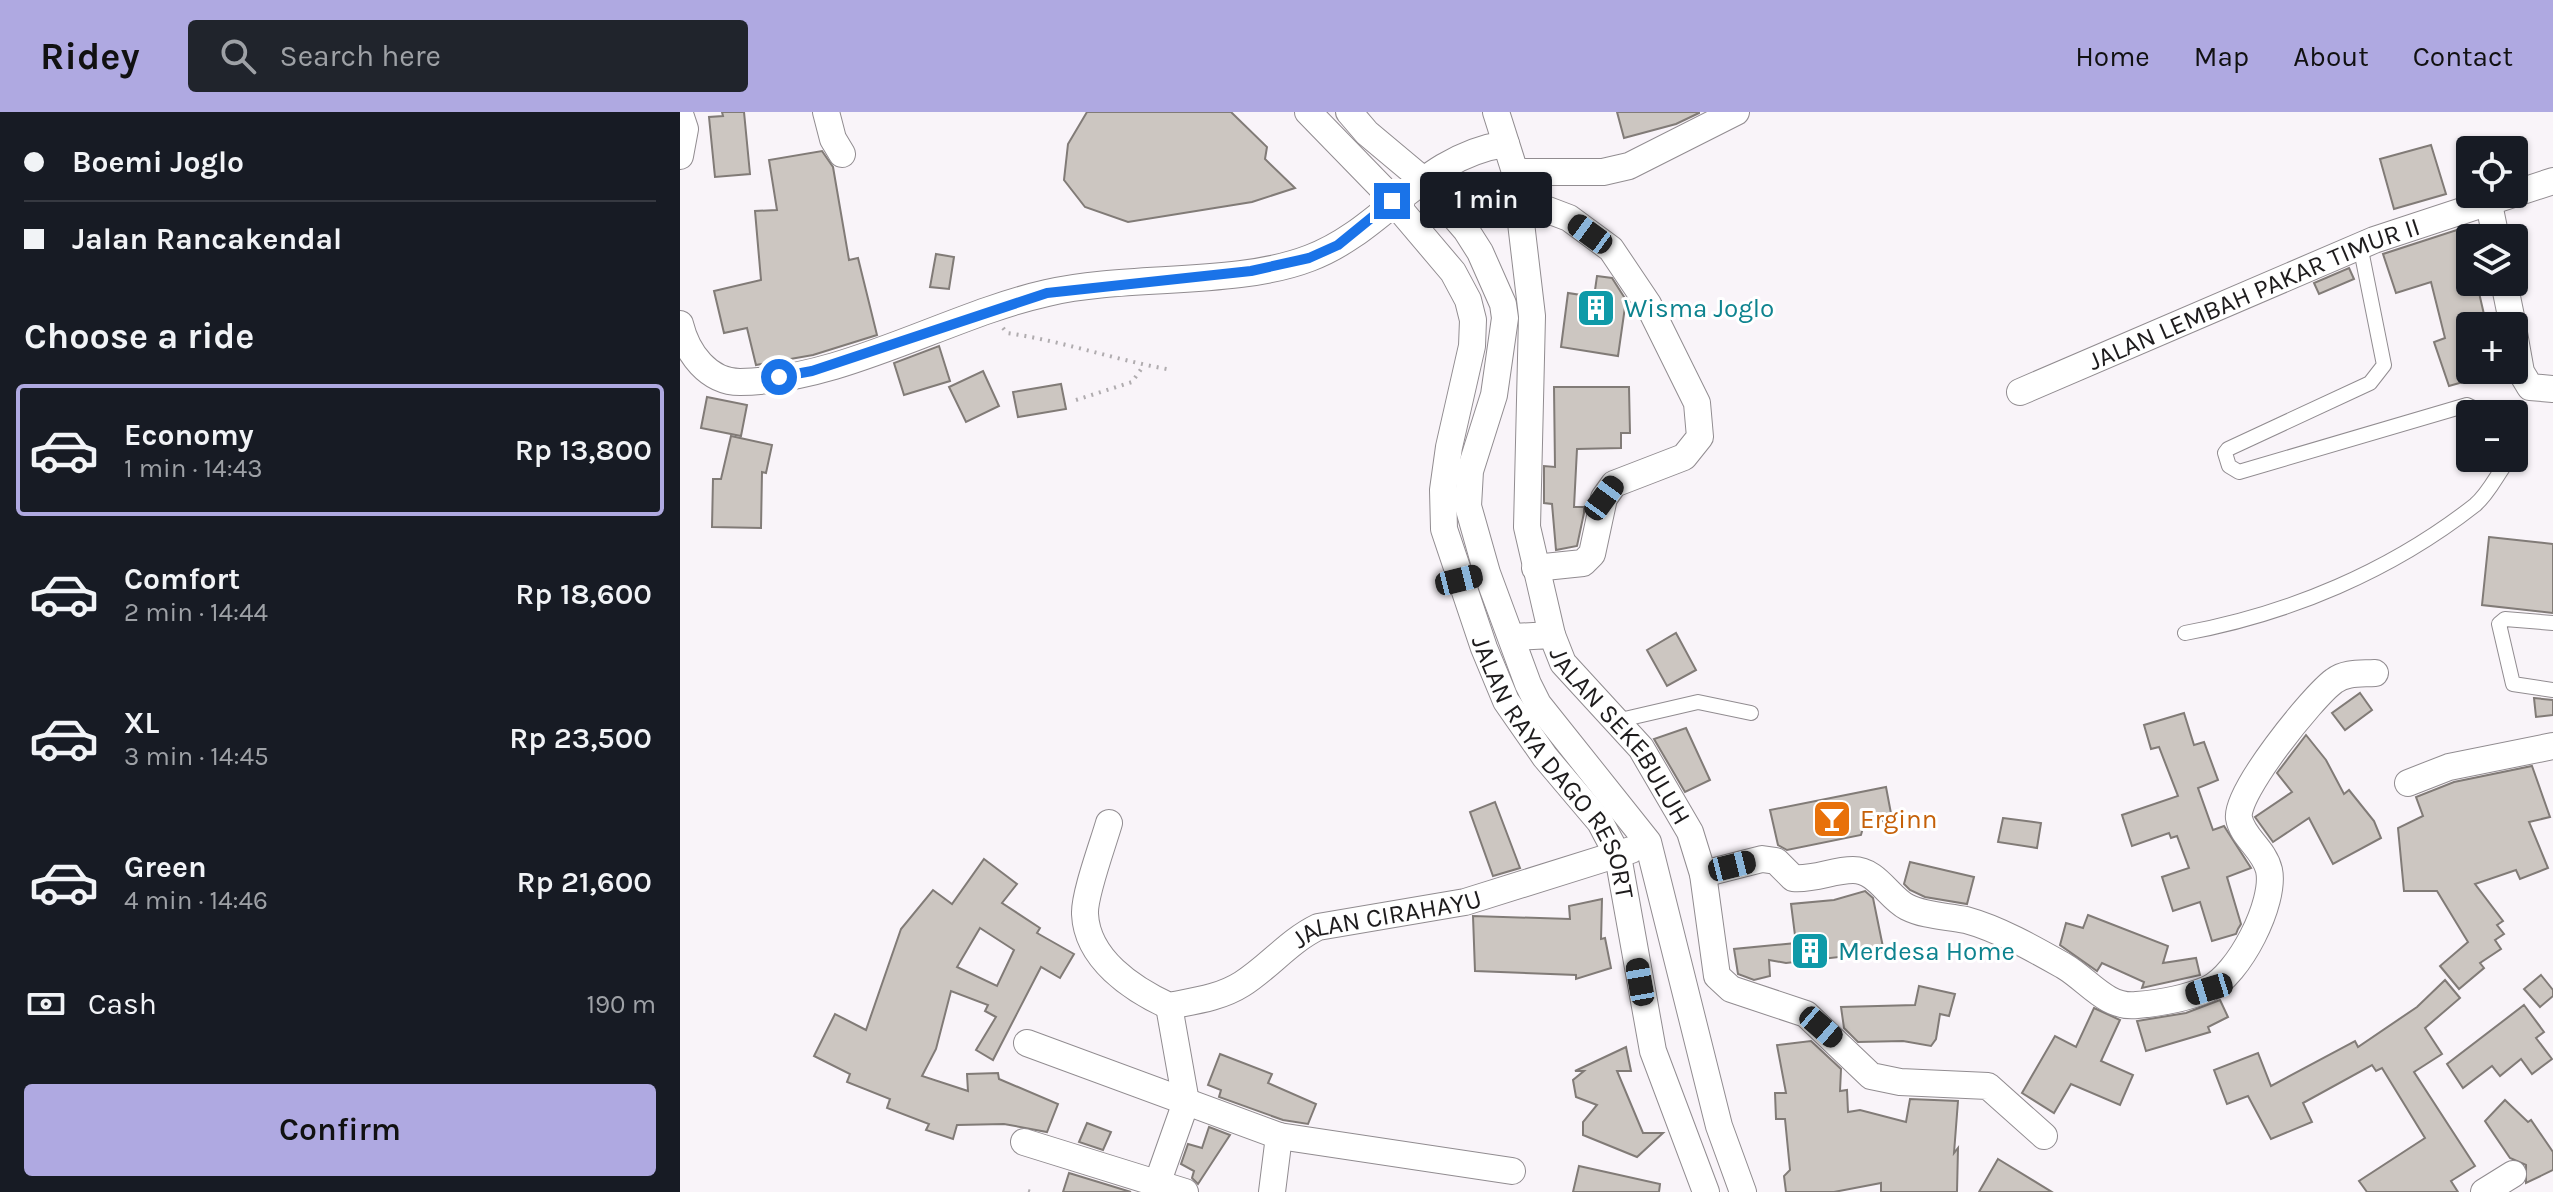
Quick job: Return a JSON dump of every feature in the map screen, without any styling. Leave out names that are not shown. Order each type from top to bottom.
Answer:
[{"type":"street","points":[[826,112],[833,139],[842,154]]},
{"type":"street","name":"JALAN RAYA DAGO RESORT","points":[[1308,112],[1392,201],[1453,272],[1473,320],[1472,346],[1449,447],[1443,490],[1444,529],[1484,648],[1519,723],[1600,822],[1618,856],[1653,1051],[1706,1192]]},
{"type":"street","name":"JALAN RAYA DAGO RESORT","points":[[1349,112],[1367,133],[1422,179],[1480,252],[1503,304],[1505,318],[1494,395],[1470,471],[1471,523],[1528,684],[1538,704],[1648,842],[1719,1126],[1743,1192]]},
{"type":"street","points":[[1496,112],[1515,172],[1532,316],[1527,527],[1552,635]]},
{"type":"street","points":[[1515,172],[1603,172],[1629,166],[1736,112]]},
{"type":"street","points":[[680,114],[685,129],[680,156]]},
{"type":"street","points":[[680,324],[703,368],[738,382],[812,371],[991,309],[1056,291],[1289,264],[1338,245],[1422,179],[1468,152],[1506,144]]},
{"type":"street","name":"JALAN LEMBAH PAKAR TIMUR II","points":[[2528,190],[2553,181]]},
{"type":"street","points":[[1519,199],[1569,218],[1611,249],[1648,304],[1697,403],[1700,437],[1684,457],[1614,484],[1604,498],[1592,554],[1583,563],[1535,568]]},
{"type":"street","name":"JALAN LEMBAH PAKAR TIMUR II","points":[[2020,392],[2360,245],[2476,208]]},
{"type":"street","points":[[2528,384],[2530,387],[2553,389]]},
{"type":"street","points":[[1444,529],[1471,523]]},
{"type":"street","points":[[1459,580],[1487,573]]},
{"type":"street","name":"JALAN SEKEBULUH","points":[[1513,637],[1552,635],[1563,663],[1647,756],[1690,832],[1703,874],[1717,976],[1731,989],[1806,1014],[1871,1076],[1900,1082],[1988,1086],[2044,1136]]},
{"type":"street","points":[[1703,874],[1762,859],[1776,861],[1793,878],[1855,870],[1874,877],[1902,905],[1916,911],[1964,920],[2015,941],[2072,971],[2112,1001],[2133,1006],[2209,989],[2223,977],[2250,940],[2264,910],[2270,875],[2267,862],[2239,820],[2239,808],[2254,779],[2277,745],[2335,680],[2350,674],[2375,673]]},
{"type":"street","points":[[2408,783],[2449,767],[2553,746]]},
{"type":"street","points":[[1109,823],[1084,912],[1090,935],[1118,977],[1169,1006],[1186,1102],[1157,1184]]},
{"type":"street","name":"JALAN CIRAHAYU","points":[[1169,1006],[1213,996],[1241,985],[1303,935],[1318,927],[1465,902],[1618,856],[1648,842]]},
{"type":"street","points":[[1027,1043],[1279,1136],[1512,1171]]},
{"type":"street","points":[[1272,1192],[1279,1136]]},
{"type":"street","points":[[1024,1142],[1185,1192]]},
{"type":"street","points":[[2484,1192],[2513,1174]]},
{"type":"lane","points":[[2360,245],[2384,365],[2379,374],[2370,383],[2228,449],[2225,453],[2229,466],[2239,472],[2456,408]]},
{"type":"lane","points":[[2185,633],[2288,607],[2401,558],[2475,505],[2500,472]]},
{"type":"lane","points":[[2553,623],[2505,619],[2499,624],[2513,684],[2553,690]]},
{"type":"lane","points":[[1616,721],[1698,702],[1751,713]]},
{"type":"path","points":[[991,309],[1007,333],[1061,341],[1172,370]]},
{"type":"path","points":[[1076,400],[1132,382],[1144,365]]},
{"type":"building","points":[[722,112],[744,112],[750,174],[715,177],[709,117],[723,116]]},
{"type":"building","points":[[1087,112],[1231,112],[1267,147],[1265,159],[1295,188],[1252,202],[1128,222],[1085,207],[1064,180],[1068,144]]},
{"type":"building","points":[[1617,112],[1699,113],[1676,124],[1624,138]]},
{"type":"building","points":[[2431,145],[2446,194],[2394,209],[2380,159]]},
{"type":"building","points":[[822,151],[833,167],[849,260],[858,258],[877,335],[813,355],[756,365],[747,328],[724,333],[714,291],[761,280],[755,211],[777,210],[769,160]]},
{"type":"building","points":[[2456,230],[2456,296],[2480,296],[2483,312],[2456,312],[2456,384],[2449,386],[2434,342],[2445,338],[2431,282],[2396,293],[2383,254]]},
{"type":"building","points":[[936,254],[954,257],[949,289],[930,287]]},
{"type":"building","points":[[2349,268],[2354,279],[2319,294],[2314,283]]},
{"type":"building","name":"Wisma Joglo","points":[[1597,276],[1612,278],[1626,300],[1618,356],[1561,347],[1568,293],[1594,297]]},
{"type":"building","points":[[939,346],[950,381],[904,395],[894,363]]},
{"type":"building","points":[[983,371],[999,406],[966,422],[949,387]]},
{"type":"building","points":[[1061,384],[1066,409],[1018,417],[1013,392]]},
{"type":"building","points":[[1554,387],[1629,387],[1630,433],[1621,433],[1621,448],[1577,449],[1574,507],[1584,507],[1584,513],[1577,546],[1556,550],[1552,504],[1544,503],[1544,466],[1555,467]]},
{"type":"building","points":[[707,397],[747,405],[741,436],[701,428]]},
{"type":"building","points":[[731,436],[772,445],[766,473],[762,472],[761,528],[712,527],[713,479],[721,479]]},
{"type":"building","points":[[2489,537],[2553,544],[2553,613],[2482,605]]},
{"type":"building","points":[[1676,633],[1696,670],[1667,686],[1647,650]]},
{"type":"building","points":[[2360,693],[2372,710],[2345,730],[2332,713]]},
{"type":"building","points":[[2534,698],[2553,700],[2553,715],[2536,717]]},
{"type":"building","points":[[2184,713],[2194,745],[2204,742],[2218,780],[2198,788],[2213,830],[2224,826],[2251,868],[2227,877],[2241,924],[2236,934],[2212,941],[2200,902],[2173,911],[2162,877],[2189,868],[2177,836],[2171,838],[2169,833],[2132,846],[2122,815],[2178,796],[2159,747],[2151,749],[2144,725]]},
{"type":"building","points":[[1686,728],[1710,780],[1685,792],[1654,739]]},
{"type":"building","points":[[2306,735],[2326,760],[2344,794],[2349,790],[2374,821],[2381,838],[2333,864],[2309,818],[2273,842],[2255,817],[2292,792],[2277,773]]},
{"type":"building","points":[[2532,766],[2550,817],[2529,822],[2548,868],[2520,879],[2516,870],[2475,884],[2503,921],[2497,925],[2504,934],[2495,940],[2501,949],[2480,963],[2484,968],[2459,989],[2440,966],[2468,942],[2437,891],[2404,891],[2398,828],[2423,816],[2416,797],[2454,782]]},
{"type":"building","name":"Erginn","points":[[1886,787],[1893,824],[1866,817],[1861,835],[1787,850],[1778,845],[1770,810]]},
{"type":"building","points":[[1495,802],[1520,868],[1493,876],[1470,812]]},
{"type":"building","points":[[2003,818],[2041,823],[2037,848],[1998,842]]},
{"type":"building","points":[[984,859],[1017,884],[1002,903],[1040,928],[1037,933],[1074,954],[1060,978],[1041,967],[993,1060],[976,1050],[996,1017],[985,1011],[988,1005],[951,991],[936,1049],[922,1076],[968,1091],[967,1074],[998,1073],[999,1079],[1058,1104],[1047,1132],[1004,1124],[957,1125],[953,1139],[926,1130],[929,1124],[887,1108],[890,1099],[847,1082],[850,1074],[814,1056],[835,1014],[866,1030],[901,929],[933,890],[952,904]],"holes":[[[980,928],[1014,950],[997,986],[957,967]]]},
{"type":"building","points":[[1910,862],[1974,877],[1967,904],[1925,897],[1910,890],[1904,884]]},
{"type":"building","points":[[1865,891],[1873,898],[1884,952],[1786,963],[1769,960],[1770,976],[1754,980],[1738,974],[1734,949],[1796,943],[1791,904],[1834,900]]},
{"type":"building","points":[[1602,899],[1601,939],[1605,938],[1611,968],[1576,979],[1576,975],[1475,971],[1473,916],[1570,919],[1569,906]]},
{"type":"building","points":[[2088,915],[2168,946],[2163,963],[2196,958],[2200,975],[2142,988],[2144,982],[2102,963],[2097,971],[2060,945],[2066,923],[2083,928]]},
{"type":"building","points":[[2541,975],[2553,990],[2553,996],[2540,1007],[2524,989]]},
{"type":"building","points":[[2445,980],[2460,998],[2425,1028],[2442,1054],[2414,1072],[2475,1166],[2451,1181],[2458,1192],[2367,1192],[2359,1181],[2425,1138],[2382,1068],[2376,1071],[2372,1065],[2303,1103],[2312,1122],[2271,1139],[2248,1096],[2227,1104],[2214,1070],[2258,1053],[2271,1086],[2355,1041],[2358,1047],[2417,1007]]},
{"type":"building","points":[[1919,986],[1955,994],[1949,1016],[1940,1014],[1936,1039],[1931,1046],[1903,1041],[1858,1042],[1844,1028],[1841,1007],[1915,1005]]},
{"type":"building","points":[[2220,1000],[2228,1017],[2208,1027],[2210,1032],[2146,1051],[2137,1021],[2186,1013]]},
{"type":"building","points":[[2524,1005],[2544,1032],[2536,1038],[2552,1059],[2532,1074],[2521,1059],[2500,1076],[2492,1066],[2463,1088],[2447,1064]]},
{"type":"building","points":[[2094,1008],[2120,1020],[2101,1061],[2133,1075],[2120,1105],[2071,1084],[2054,1113],[2022,1093],[2055,1036],[2076,1047]]},
{"type":"building","points":[[1811,1041],[1841,1069],[1840,1091],[1847,1090],[1848,1112],[1860,1110],[1906,1122],[1910,1099],[1958,1101],[1954,1153],[1958,1148],[1957,1192],[1881,1192],[1881,1183],[1834,1192],[1786,1192],[1784,1176],[1790,1170],[1785,1119],[1776,1119],[1775,1093],[1786,1093],[1777,1045]]},
{"type":"building","points":[[1626,1047],[1631,1071],[1617,1071],[1643,1133],[1663,1133],[1637,1157],[1583,1135],[1583,1122],[1597,1105],[1576,1097],[1573,1080],[1584,1071],[1575,1071]]},
{"type":"building","points":[[1220,1054],[1272,1074],[1268,1083],[1316,1104],[1308,1124],[1283,1120],[1219,1097],[1221,1090],[1208,1085]]},
{"type":"building","points":[[2505,1100],[2528,1122],[2531,1120],[2553,1152],[2553,1170],[2526,1183],[2526,1165],[2510,1158],[2485,1121]]},
{"type":"building","points":[[1087,1123],[1111,1132],[1103,1150],[1079,1142]]},
{"type":"building","points":[[1209,1127],[1230,1135],[1198,1184],[1192,1178],[1194,1171],[1181,1164],[1188,1144],[1202,1148]]},
{"type":"building","points":[[1998,1159],[2052,1192],[1979,1192]]},
{"type":"building","points":[[1579,1166],[1660,1184],[1659,1192],[1573,1192]]},
{"type":"building","points":[[1069,1173],[1131,1192],[1063,1192]]},
{"type":"place","name":"Wisma Joglo","points":[[1596,308]]},
{"type":"place","name":"Erginn","points":[[1832,819]]},
{"type":"place","name":"Merdesa Home","points":[[1810,951]]},
{"type":"route","points":[[779,377],[812,371],[991,309],[1047,293],[1251,271],[1289,264],[1338,245],[1392,201]]}]
